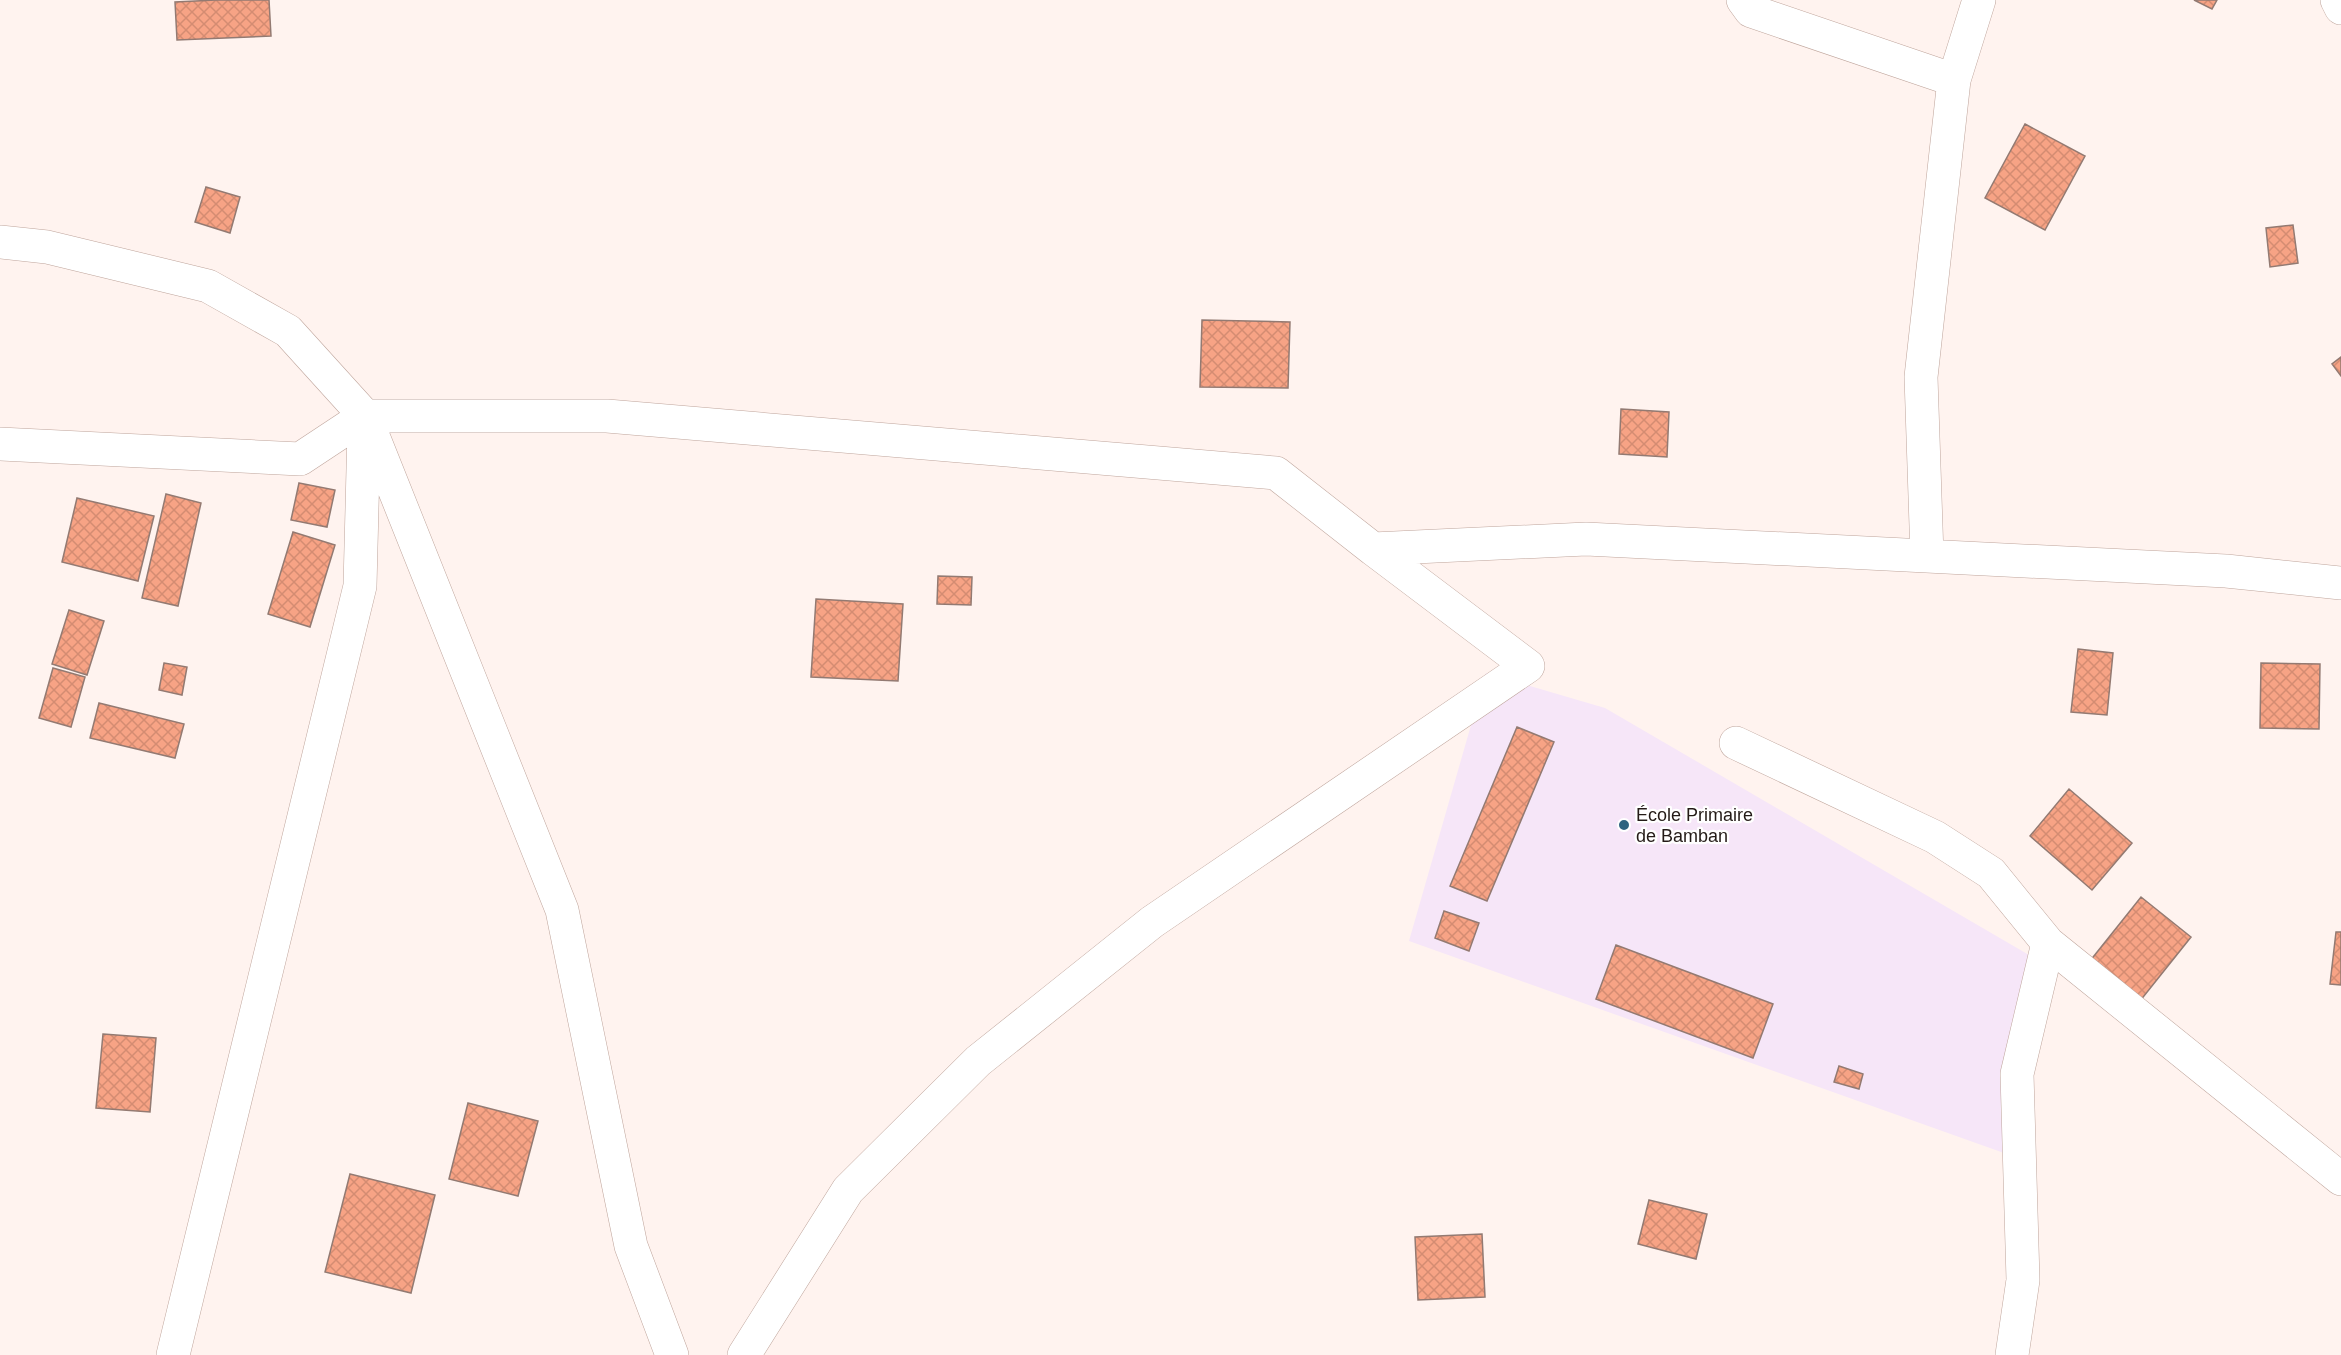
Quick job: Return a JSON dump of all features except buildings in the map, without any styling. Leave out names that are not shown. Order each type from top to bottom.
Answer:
[{"type":"street","points":[[1743,0],[1751,11],[1954,80]]},
{"type":"street","points":[[1927,556],[1921,377],[1954,80],[1979,0]]},
{"type":"street","points":[[2337,0],[2341,8]]},
{"type":"street","points":[[0,242],[47,247],[208,286],[288,331],[365,416],[562,910],[631,1246],[672,1355]]},
{"type":"street","points":[[172,1355],[360,586],[365,416]]},
{"type":"street","points":[[0,444],[300,459],[365,416],[607,416],[1276,473],[1528,666],[1152,922],[978,1061],[848,1190],[744,1355]]},
{"type":"street","points":[[1373,549],[1586,539],[2226,571],[2341,583]]},
{"type":"street","points":[[1736,743],[1935,837],[1990,873],[2048,943],[2341,1179]]},
{"type":"street","points":[[2012,1355],[2023,1280],[2017,1074],[2048,943]]},
{"type":"shaded area","name":"École Primaire de Bamban","points":[[1486,673],[1605,708],[2029,955],[2018,1158],[1409,941]]},
{"type":"place","name":"École Primaire de Bamban","points":[[1624,825]]}]
